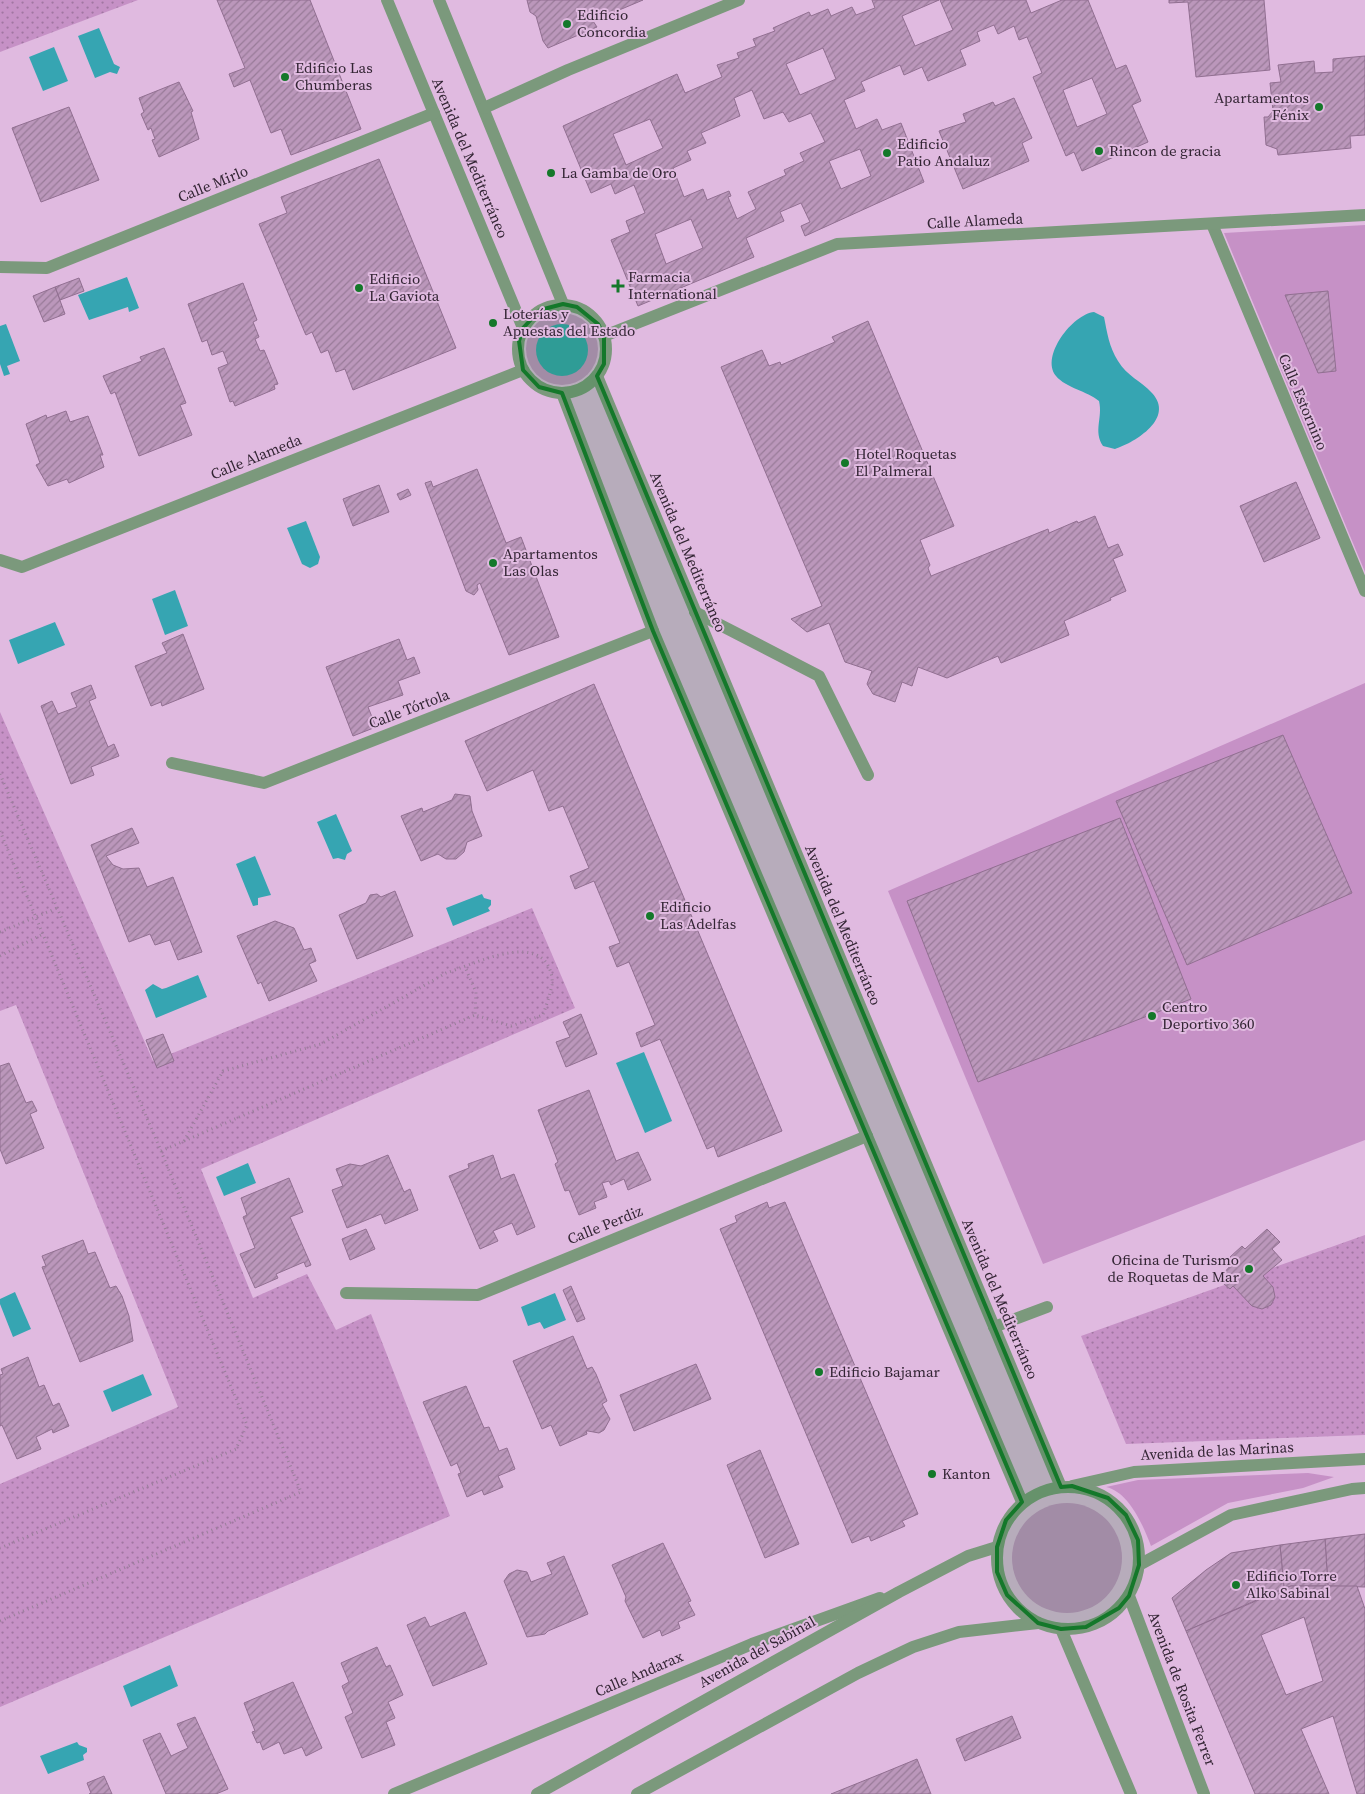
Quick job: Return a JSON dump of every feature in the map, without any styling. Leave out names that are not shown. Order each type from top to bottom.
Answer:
[{"type":"street","name":"Avenida del Mediterráneo","points":[[387,0],[523,328]]},
{"type":"street","name":"Avenida del Mediterráneo","points":[[439,0],[563,304]]},
{"type":"street","points":[[484,108],[568,70],[739,0]]},
{"type":"street","name":"Calle Mirlo","points":[[0,267],[47,268],[434,113]]},
{"type":"street","name":"Calle Alameda","points":[[604,336],[837,244],[1365,215]]},
{"type":"street","name":"Calle Estornino","points":[[1212,224],[1365,591]]},
{"type":"street","points":[[563,304],[577,307],[589,314],[598,324],[604,336],[606,350],[604,364],[597,376],[581,388],[562,393],[540,386],[523,370],[519,356],[519,341],[523,328],[540,310],[563,304]]},
{"type":"street","name":"Calle Alameda","points":[[0,560],[22,567],[523,370]]},
{"type":"street","name":"Avenida del Mediterráneo","points":[[597,376],[994,1327],[1067,1486]]},
{"type":"street","points":[[562,393],[654,631],[1022,1502]]},
{"type":"street","points":[[695,612],[819,676],[868,775]]},
{"type":"street","name":"Calle Tórtola","points":[[172,763],[264,783],[654,631]]},
{"type":"street","name":"Calle Perdiz","points":[[346,1293],[478,1295],[867,1136]]},
{"type":"street","points":[[994,1327],[1047,1307]]},
{"type":"street","name":"Avenida de las Marinas","points":[[1067,1486],[1134,1472],[1365,1459]]},
{"type":"street","points":[[1067,1486],[1108,1498],[1126,1515],[1138,1540],[1139,1565],[1129,1596],[1119,1608],[1098,1622],[1086,1627],[1061,1629],[1038,1623],[1018,1609],[1007,1595],[998,1572],[996,1547],[1006,1520],[1022,1502],[1048,1488],[1067,1486]]},
{"type":"street","points":[[1139,1565],[1231,1515],[1352,1489],[1365,1488]]},
{"type":"street","name":"Avenida del Sabinal","points":[[537,1794],[899,1592],[968,1556],[996,1547]]},
{"type":"street","name":"Calle Andarax","points":[[394,1794],[752,1644],[899,1592]]},
{"type":"street","name":"Avenida de Rosita Ferrer","points":[[1129,1596],[1204,1794]]},
{"type":"street","points":[[638,1794],[858,1673],[913,1647],[959,1632],[1038,1623]]},
{"type":"street","points":[[1061,1629],[1131,1794]]},
{"type":"path","points":[[0,774],[161,1151],[301,1492],[0,1621]]},
{"type":"path","points":[[0,831],[247,1425],[236,1449],[0,1548]]},
{"type":"path","points":[[0,932],[57,908]]},
{"type":"path","points":[[0,956],[43,934]]},
{"type":"path","points":[[161,1151],[475,1016],[511,1026],[543,1015],[552,984],[549,965],[537,953],[514,951],[446,973],[321,1044],[223,1071],[184,1141]]},
{"type":"path","points":[[466,967],[476,992],[475,1016]]},
{"type":"highlighted area","points":[[563,304],[577,307],[598,324],[604,336],[604,364],[597,376],[1061,1487],[1072,1486],[1108,1498],[1126,1515],[1138,1540],[1139,1565],[1129,1596],[1119,1608],[1086,1627],[1061,1629],[1038,1623],[1007,1595],[997,1572],[997,1547],[1006,1520],[1022,1502],[653,631],[562,393],[539,387],[523,370],[519,341],[523,328],[540,310]]},
{"type":"shaded area","points":[[0,0],[138,0],[0,52]]},
{"type":"shaded area","points":[[99,28],[114,64],[120,67],[117,74],[110,72],[95,78],[78,36]]},
{"type":"shaded area","points":[[54,47],[68,81],[43,91],[29,57]]},
{"type":"shaded area","points":[[1365,225],[1365,572],[1224,233]]},
{"type":"shaded area","points":[[127,277],[139,308],[129,312],[128,307],[89,320],[78,295]]},
{"type":"shaded area","points":[[1094,312],[1104,317],[1110,345],[1122,366],[1152,393],[1158,402],[1159,411],[1156,420],[1150,428],[1133,441],[1115,449],[1103,446],[1100,440],[1098,430],[1099,401],[1060,380],[1052,368],[1055,347],[1061,337],[1077,320]]},
{"type":"shaded area","points":[[569,313],[588,323],[596,335],[598,349],[596,363],[588,375],[576,383],[555,385],[536,375],[528,363],[526,342],[536,323],[548,315]]},
{"type":"shaded area","points":[[6,324],[20,361],[7,366],[10,374],[4,376],[0,364],[0,326]]},
{"type":"shaded area","points":[[562,324],[572,326],[580,332],[586,340],[588,350],[586,360],[580,368],[572,374],[562,376],[552,374],[544,368],[538,360],[536,350],[538,340],[544,332],[552,326]]},
{"type":"shaded area","points":[[306,521],[320,557],[318,564],[310,568],[302,564],[287,528]]},
{"type":"shaded area","points":[[175,590],[188,626],[165,635],[152,599]]},
{"type":"shaded area","points":[[55,622],[65,645],[18,664],[9,640]]},
{"type":"shaded area","name":"Centro Deportivo 360","points":[[1365,683],[1365,1140],[1043,1264],[888,891]]},
{"type":"shaded area","points":[[0,712],[153,1061],[532,908],[575,1008],[201,1169],[253,1298],[307,1274],[336,1330],[371,1314],[450,1516],[0,1707],[0,1484],[178,1407],[16,1005],[0,1011]]},
{"type":"shaded area","points":[[336,814],[352,851],[347,854],[345,860],[333,859],[317,822]]},
{"type":"shaded area","points":[[255,856],[271,895],[258,898],[258,905],[253,906],[236,864]]},
{"type":"shaded area","points":[[482,894],[484,898],[491,900],[491,905],[488,908],[490,911],[453,926],[446,908]]},
{"type":"shaded area","points":[[198,975],[207,997],[156,1018],[145,990],[153,984],[162,989],[166,988]]},
{"type":"shaded area","points":[[644,1052],[672,1121],[645,1133],[616,1063]]},
{"type":"shaded area","points":[[248,1163],[256,1183],[224,1196],[216,1177]]},
{"type":"shaded area","points":[[1365,1235],[1365,1435],[1126,1444],[1081,1336]]},
{"type":"shaded area","points":[[15,1292],[31,1329],[13,1337],[0,1304],[0,1299]]},
{"type":"shaded area","points":[[555,1293],[566,1320],[544,1329],[540,1322],[528,1326],[521,1307]]},
{"type":"shaded area","points":[[143,1374],[152,1395],[112,1412],[103,1391]]},
{"type":"shaded area","points":[[1308,1473],[1334,1477],[1303,1488],[1228,1503],[1151,1546],[1139,1519],[1128,1502],[1122,1495],[1106,1487],[1138,1480]]},
{"type":"shaded area","points":[[1067,1503],[1088,1507],[1106,1519],[1118,1537],[1122,1558],[1118,1579],[1106,1597],[1088,1609],[1067,1613],[1046,1609],[1028,1597],[1016,1579],[1012,1558],[1016,1537],[1028,1519],[1046,1507]]},
{"type":"shaded area","points":[[170,1665],[178,1686],[131,1707],[123,1686]]},
{"type":"shaded area","points":[[77,1742],[79,1745],[87,1748],[87,1752],[83,1755],[84,1760],[48,1774],[40,1756]]},
{"type":"building","name":"Edificio Las Chumberas","points":[[217,0],[310,0],[361,129],[291,155],[281,129],[271,133],[250,80],[234,87],[229,74],[245,68]]},
{"type":"building","name":"Edificio Concordia","points":[[527,0],[643,0],[593,21],[597,27],[548,48],[543,41],[536,16],[530,12]]},
{"type":"building","name":"Edificio Patio Andaluz","points":[[872,0],[939,0],[902,16],[915,46],[953,30],[940,0],[1026,0],[1031,13],[1062,0],[1088,0],[1116,69],[1126,65],[1141,101],[1132,105],[1148,142],[1082,171],[1074,152],[1066,156],[1033,77],[1042,73],[1027,37],[1019,40],[1014,26],[998,34],[994,25],[977,32],[980,41],[960,50],[966,65],[928,81],[922,67],[904,75],[900,65],[861,82],[865,91],[844,100],[856,129],[877,119],[882,130],[901,123],[924,182],[805,236],[801,226],[810,222],[801,203],[780,212],[784,221],[746,238],[754,257],[638,306],[611,240],[630,232],[626,221],[645,213],[634,185],[615,194],[611,184],[591,193],[563,126],[677,74],[685,93],[722,77],[717,65],[739,58],[737,53],[756,46],[753,39],[775,31],[773,28],[809,12],[811,16],[828,9],[831,16],[852,7],[856,15],[875,8]],"holes":[[[823,48],[836,79],[800,95],[786,64]],[[1092,78],[1107,114],[1077,127],[1063,90]],[[752,90],[764,119],[783,112],[789,122],[811,113],[825,142],[800,153],[804,161],[784,170],[786,175],[748,192],[756,209],[737,219],[728,197],[731,196],[729,191],[707,200],[703,189],[684,197],[673,168],[691,160],[687,151],[706,143],[701,133],[740,116],[734,98]],[[650,119],[663,148],[626,165],[613,134]],[[860,149],[871,176],[841,189],[829,161]],[[691,219],[703,248],[666,264],[655,234]]]},
{"type":"building","points":[[1169,0],[1264,0],[1270,70],[1196,77],[1188,2],[1169,3]]},
{"type":"building","name":"Apartamentos Fénix","points":[[1365,56],[1365,135],[1350,136],[1351,148],[1278,155],[1277,149],[1266,145],[1264,117],[1268,117],[1273,111],[1270,83],[1281,82],[1278,65],[1314,61],[1315,73],[1333,72],[1333,59]]},
{"type":"building","points":[[179,82],[193,111],[191,112],[199,139],[159,157],[152,140],[155,139],[151,128],[148,130],[141,114],[144,112],[139,98]]},
{"type":"building","points":[[1014,98],[1032,138],[1022,143],[1029,161],[963,189],[939,131],[966,122],[963,114],[993,102],[995,106]]},
{"type":"building","points":[[69,107],[99,180],[41,202],[12,128]]},
{"type":"building","name":"Edificio La Gaviota","points":[[379,159],[456,348],[353,390],[345,369],[336,372],[328,350],[321,353],[312,332],[306,335],[259,224],[287,213],[281,197]]},
{"type":"building","points":[[79,278],[84,291],[60,300],[55,287]]},
{"type":"building","points":[[243,283],[257,320],[253,322],[259,337],[255,339],[260,351],[264,350],[278,384],[274,385],[275,389],[235,406],[233,401],[230,402],[218,368],[228,364],[223,351],[212,355],[207,340],[202,342],[188,304]]},
{"type":"building","points":[[55,287],[65,314],[44,322],[33,296]]},
{"type":"building","points":[[1328,291],[1336,371],[1318,373],[1285,295]]},
{"type":"building","name":"Hotel Roquetas El Palmeral","points":[[868,321],[954,526],[920,540],[930,565],[928,568],[931,576],[1048,529],[1049,533],[1077,521],[1078,523],[1095,516],[1108,548],[1118,544],[1123,555],[1113,559],[1126,591],[1110,598],[1111,600],[1064,621],[1069,635],[1001,663],[998,656],[947,678],[918,667],[912,686],[902,682],[895,702],[873,694],[867,684],[872,671],[845,662],[829,623],[807,632],[791,619],[822,606],[721,367],[762,350],[769,366],[780,362],[781,365],[835,342],[832,337]]},
{"type":"building","points":[[164,348],[186,403],[180,405],[192,435],[139,456],[115,392],[111,394],[103,376],[142,361],[140,357]]},
{"type":"building","points":[[66,411],[70,422],[88,416],[103,455],[100,455],[104,467],[69,483],[67,479],[48,486],[36,465],[40,463],[26,424],[46,415],[47,418]]},
{"type":"building","name":"Apartamentos Las Olas","points":[[477,469],[506,543],[521,537],[559,637],[509,655],[480,583],[477,585],[478,590],[474,595],[466,591],[425,483],[431,481],[433,487]]},
{"type":"building","points":[[1296,482],[1320,538],[1264,562],[1240,506]]},
{"type":"building","points":[[379,485],[389,512],[353,526],[343,499]]},
{"type":"building","points":[[408,489],[411,495],[400,500],[397,494]]},
{"type":"building","points":[[183,634],[204,689],[162,706],[161,702],[151,706],[135,666],[167,653],[162,643]]},
{"type":"building","points":[[399,639],[407,660],[414,657],[420,673],[398,681],[403,695],[368,707],[376,727],[353,736],[326,667]]},
{"type":"building","name":"Edificio Las Adelfas","points":[[594,684],[782,1131],[718,1157],[714,1146],[707,1149],[660,1039],[641,1047],[636,1033],[655,1025],[629,962],[617,967],[609,947],[620,943],[594,881],[575,889],[570,876],[589,868],[563,806],[549,811],[533,770],[487,791],[465,741]]},
{"type":"building","points":[[91,685],[96,698],[89,701],[108,747],[114,744],[119,756],[91,767],[94,775],[71,784],[41,706],[52,701],[58,714],[77,707],[71,693]]},
{"type":"building","points":[[1283,735],[1352,893],[1187,965],[1116,801]]},
{"type":"building","points":[[455,794],[470,796],[472,811],[482,836],[467,842],[464,852],[456,859],[446,859],[438,854],[421,861],[401,816],[422,808],[423,812],[452,800]]},
{"type":"building","points":[[1120,818],[1191,999],[978,1082],[907,901]]},
{"type":"building","points":[[132,828],[139,843],[106,856],[113,865],[123,869],[139,868],[147,887],[173,877],[202,952],[178,960],[170,940],[155,945],[150,934],[129,942],[91,845]]},
{"type":"building","points":[[395,891],[413,936],[357,959],[339,915],[366,903],[370,895],[377,894],[381,897]]},
{"type":"building","points":[[275,921],[294,928],[304,950],[311,948],[316,961],[309,964],[317,981],[269,1001],[261,982],[258,984],[237,936]]},
{"type":"building","points":[[581,1014],[597,1054],[566,1067],[556,1042],[570,1037],[563,1022]]},
{"type":"building","points":[[163,1034],[174,1061],[157,1068],[146,1040]]},
{"type":"building","points":[[9,1063],[26,1103],[32,1101],[37,1111],[30,1114],[44,1148],[6,1164],[0,1149],[0,1066]]},
{"type":"building","points":[[589,1090],[616,1161],[638,1152],[651,1180],[628,1190],[624,1179],[611,1185],[609,1181],[602,1183],[607,1197],[594,1202],[596,1208],[579,1215],[569,1190],[565,1191],[555,1164],[558,1162],[538,1110]]},
{"type":"building","points":[[388,1155],[404,1192],[410,1189],[418,1210],[385,1224],[381,1214],[347,1228],[332,1190],[343,1186],[336,1169],[350,1164],[361,1166]]},
{"type":"building","points":[[493,1155],[501,1179],[514,1174],[535,1227],[517,1235],[512,1223],[493,1231],[498,1241],[480,1249],[449,1176],[469,1168],[468,1164]]},
{"type":"building","points":[[289,1178],[303,1212],[290,1217],[311,1265],[306,1267],[304,1262],[276,1274],[278,1278],[255,1288],[240,1254],[255,1248],[243,1217],[247,1215],[241,1198]]},
{"type":"building","name":"Edificio Bajamar","points":[[767,1202],[769,1208],[785,1202],[918,1514],[902,1521],[905,1526],[871,1541],[869,1536],[852,1543],[720,1229],[737,1222],[735,1216]]},
{"type":"building","points":[[366,1229],[375,1249],[350,1260],[342,1239]]},
{"type":"building","name":"Oficina de Turismo de Roquetas de Mar","points":[[1267,1229],[1280,1242],[1272,1249],[1282,1260],[1263,1276],[1273,1287],[1275,1297],[1271,1305],[1262,1309],[1252,1306],[1233,1286],[1230,1289],[1218,1279],[1234,1262],[1230,1257],[1242,1246],[1245,1249]]},
{"type":"building","points":[[83,1240],[88,1254],[95,1252],[110,1288],[116,1286],[122,1296],[129,1316],[133,1341],[80,1362],[42,1267],[46,1266],[42,1256]]},
{"type":"building","points":[[571,1286],[585,1319],[577,1322],[563,1290]]},
{"type":"building","points":[[573,1336],[587,1369],[592,1367],[596,1374],[607,1401],[602,1404],[610,1419],[604,1430],[599,1433],[586,1431],[587,1434],[560,1446],[551,1425],[542,1429],[513,1361]]},
{"type":"building","points":[[28,1357],[39,1387],[44,1385],[53,1406],[59,1403],[69,1426],[53,1433],[52,1429],[36,1437],[41,1449],[17,1459],[2,1425],[0,1426],[0,1375],[3,1374],[1,1369]]},
{"type":"building","points":[[696,1364],[711,1399],[634,1431],[620,1395]]},
{"type":"building","points":[[466,1386],[484,1428],[489,1427],[499,1451],[507,1448],[515,1469],[498,1476],[503,1487],[484,1495],[482,1490],[467,1497],[458,1474],[461,1473],[457,1463],[451,1466],[423,1402]]},
{"type":"building","points":[[760,1450],[799,1544],[765,1558],[727,1465]]},
{"type":"building","points":[[1365,1534],[1365,1587],[1328,1586],[1325,1539]]},
{"type":"building","points":[[1325,1539],[1328,1586],[1291,1586],[1284,1588],[1280,1545]]},
{"type":"building","points":[[663,1543],[691,1601],[688,1602],[695,1615],[678,1622],[680,1628],[662,1636],[660,1630],[643,1638],[625,1601],[626,1597],[612,1565]]},
{"type":"building","name":"Edificio Torre Alko Sabinal","points":[[1280,1545],[1284,1588],[1186,1631],[1172,1598],[1206,1570],[1231,1553]]},
{"type":"building","points":[[564,1556],[588,1614],[545,1634],[527,1637],[504,1581],[509,1574],[517,1570],[527,1572],[531,1582],[552,1574],[547,1563]]},
{"type":"building","points":[[1291,1586],[1357,1586],[1365,1609],[1365,1794],[1357,1794],[1333,1716],[1301,1729],[1329,1794],[1255,1794],[1186,1631]],"holes":[[[1304,1617],[1323,1681],[1286,1695],[1261,1635]]]},
{"type":"building","points":[[465,1612],[487,1664],[433,1686],[407,1625],[425,1617],[430,1627]]},
{"type":"building","points":[[377,1647],[386,1667],[390,1665],[403,1695],[388,1702],[395,1718],[386,1722],[395,1745],[362,1758],[345,1717],[353,1713],[342,1686],[349,1682],[341,1663]]},
{"type":"building","points":[[293,1682],[322,1748],[306,1756],[302,1747],[284,1754],[279,1742],[263,1750],[260,1742],[257,1743],[252,1732],[255,1731],[244,1703]]},
{"type":"building","points":[[1012,1716],[1021,1738],[965,1761],[956,1739]]},
{"type":"building","points":[[195,1717],[228,1789],[216,1794],[166,1794],[143,1740],[160,1733],[171,1756],[188,1748],[177,1724]]},
{"type":"building","points":[[917,1759],[931,1794],[831,1794],[883,1773]]},
{"type":"building","points":[[104,1776],[112,1794],[89,1794],[91,1793],[87,1783]]},
{"type":"place","name":"Edificio Concordia","points":[[567,24]]},
{"type":"place","name":"Edificio Las Chumberas","points":[[285,77]]},
{"type":"place","name":"Apartamentos Fénix","points":[[1319,107]]},
{"type":"place","name":"Rincon de gracia","points":[[1099,151]]},
{"type":"place","name":"Edificio Patio Andaluz","points":[[887,153]]},
{"type":"place","name":"La Gamba de Oro","points":[[551,173]]},
{"type":"place","name":"Farmacia International","points":[[618,286]]},
{"type":"place","name":"Edificio La Gaviota","points":[[359,288]]},
{"type":"place","name":"Loterías y Apuestas del Estado","points":[[493,323]]},
{"type":"place","name":"Hotel Roquetas El Palmeral","points":[[845,463]]},
{"type":"place","name":"Apartamentos Las Olas","points":[[493,563]]},
{"type":"place","name":"Edificio Las Adelfas","points":[[650,916]]},
{"type":"place","name":"Centro Deportivo 360","points":[[1152,1016]]},
{"type":"place","name":"Oficina de Turismo de Roquetas de Mar","points":[[1249,1269]]},
{"type":"place","name":"Edificio Bajamar","points":[[819,1372]]},
{"type":"place","name":"Kanton","points":[[932,1474]]},
{"type":"place","name":"Edificio Torre Alko Sabinal","points":[[1236,1585]]}]
